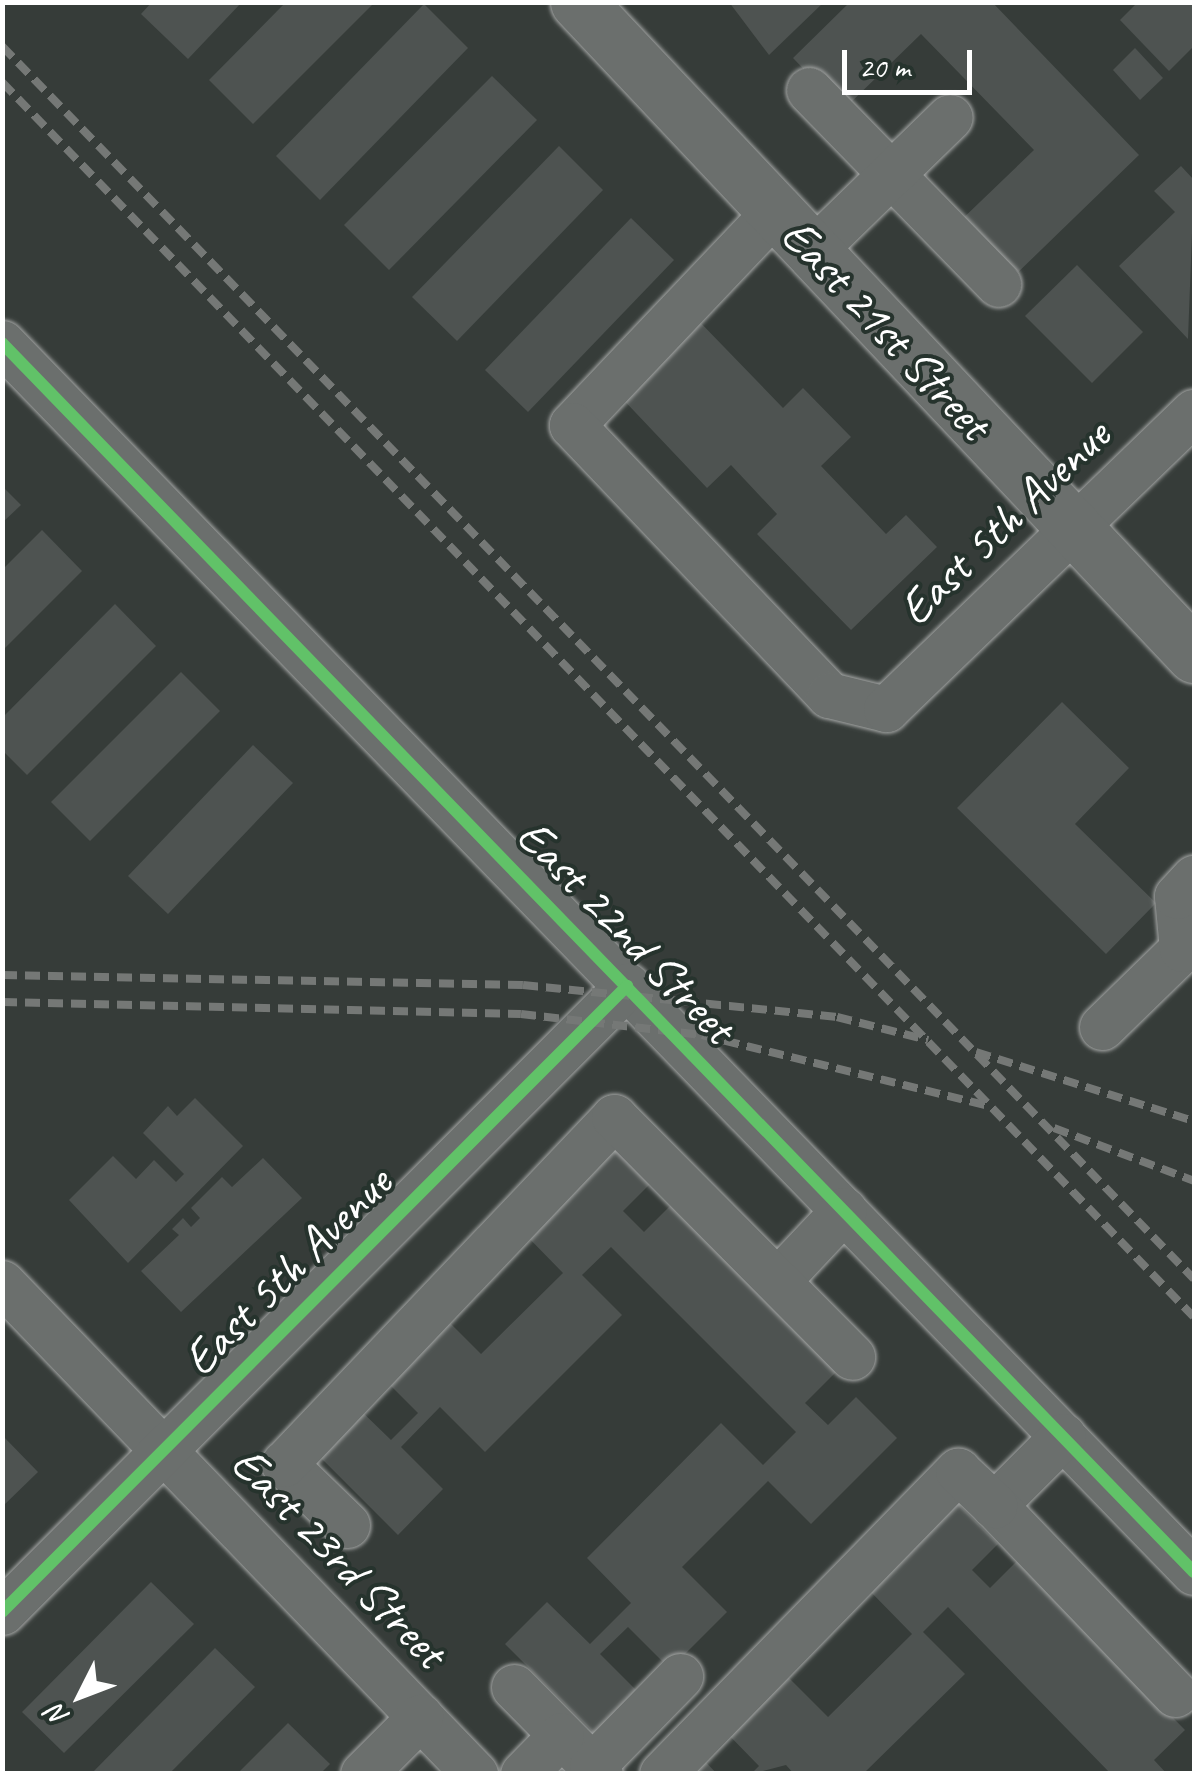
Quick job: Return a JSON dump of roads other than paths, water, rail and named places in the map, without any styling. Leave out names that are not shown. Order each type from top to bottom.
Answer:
[{"type":"main road","name":"East 21st Street","points":[[578,2],[1194,655]]},
{"type":"street","points":[[809,90],[998,284]]},
{"type":"street","points":[[812,251],[950,117]]},
{"type":"street","name":"East 5th Avenue","points":[[775,212],[572,425],[829,695],[886,709],[1194,412]]},
{"type":"street","name":"East 22nd Street","points":[[2,343],[1194,1572]]},
{"type":"street","points":[[1102,1027],[1182,949],[1177,896],[1194,878]]},
{"type":"street","name":"East 5th Avenue","points":[[2,1612],[627,986]]},
{"type":"street","points":[[347,1525],[284,1464],[614,1117],[852,1357]]},
{"type":"street","points":[[778,1280],[844,1210]]},
{"type":"street","name":"East 23rd Street","points":[[2,1284],[474,1774]]},
{"type":"street","points":[[994,1505],[1063,1436]]},
{"type":"street","points":[[662,1774],[958,1471],[1175,1694]]},
{"type":"street","points":[[523,1774],[585,1758],[680,1676]]},
{"type":"street","points":[[514,1687],[585,1758]]},
{"type":"street","points":[[364,1774],[420,1717]]},
{"type":"railway","points":[[2,46],[1194,1279]]},
{"type":"railway","points":[[2,82],[1194,1317]]},
{"type":"railway","points":[[2,975],[523,985],[837,1017],[928,1040]]},
{"type":"railway","points":[[2,1002],[521,1014],[702,1035],[988,1106]]},
{"type":"railway","points":[[976,1052],[1194,1121]]},
{"type":"railway","points":[[1054,1128],[1194,1181]]}]
